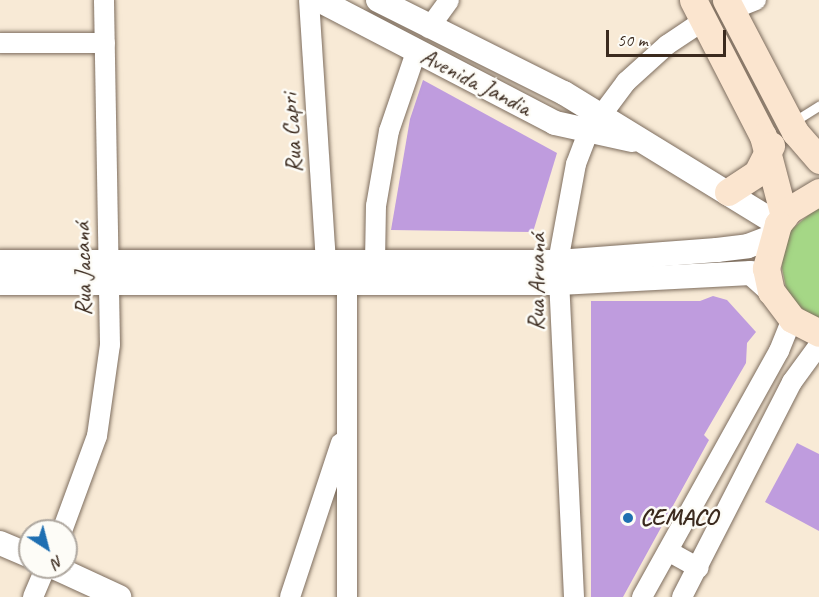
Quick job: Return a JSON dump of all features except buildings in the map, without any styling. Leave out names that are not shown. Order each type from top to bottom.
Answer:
[{"type":"main road","points":[[728,5],[793,128],[819,160]]},
{"type":"main road","points":[[698,11],[767,147],[778,225],[766,268],[771,291],[792,319],[819,333]]},
{"type":"main road","points":[[728,192],[757,173],[767,147],[793,128]]},
{"type":"main road","points":[[778,225],[819,192]]},
{"type":"street","name":"Rua Jacaná","points":[[67,519],[97,436],[110,345],[104,0]]},
{"type":"street","name":"Rua Capri","points":[[309,0],[326,262]]},
{"type":"street","name":"Avenida Jandia","points":[[319,0],[555,123],[594,124]]},
{"type":"street","name":"Avenida Jandia","points":[[378,0],[594,124],[641,142],[728,192],[778,225]]},
{"type":"street","points":[[429,28],[450,0]]},
{"type":"street","points":[[728,5],[756,0]]},
{"type":"street","name":"Rua Aruaná","points":[[574,597],[559,272],[576,164],[594,124],[634,74],[667,45],[698,11]]},
{"type":"street","points":[[0,43],[105,43]]},
{"type":"street","points":[[375,262],[376,206],[389,131],[416,52]]},
{"type":"street","points":[[701,263],[748,246],[778,225]]},
{"type":"street","points":[[0,262],[109,273],[347,282],[701,263],[751,273],[771,291]]},
{"type":"street","points":[[0,283],[109,273],[326,262],[375,262],[559,272]]},
{"type":"street","points":[[347,282],[347,597]]},
{"type":"street","points":[[642,597],[779,351],[792,319]]},
{"type":"street","points":[[682,597],[699,568],[792,382],[819,345]]},
{"type":"street","points":[[290,597],[347,426]]},
{"type":"street","points":[[0,543],[18,551]]},
{"type":"street","points":[[668,551],[699,568]]},
{"type":"street","points":[[78,578],[119,597]]},
{"type":"street","points":[[33,597],[41,579]]},
{"type":"lane","points":[[793,128],[819,106]]},
{"type":"green space","points":[[819,206],[819,321],[797,305],[786,288],[782,268],[783,248],[791,230]]},
{"type":"place","name":"CEMACO","points":[[628,518]]}]
